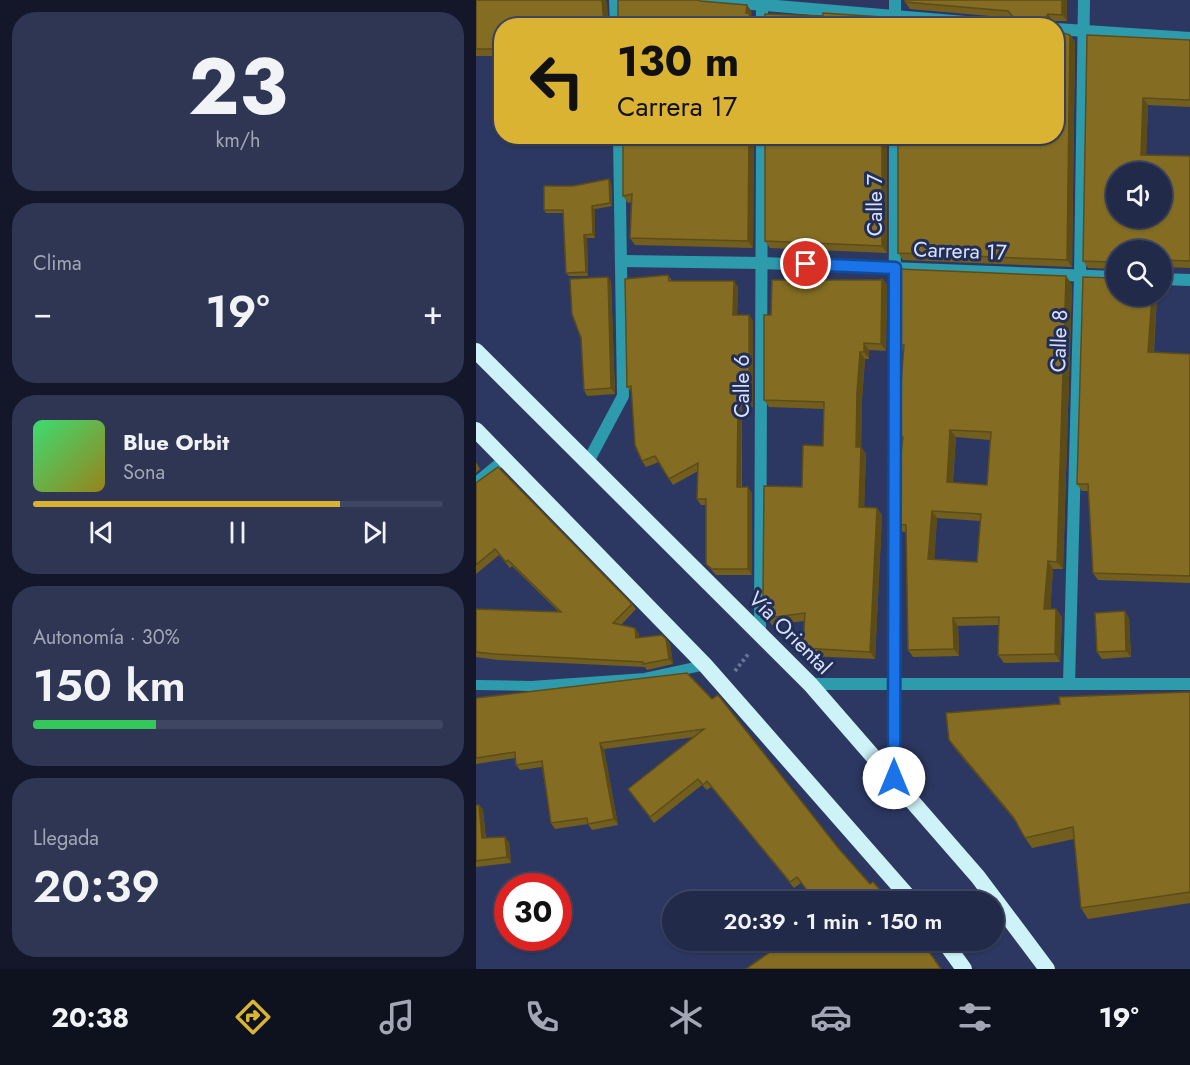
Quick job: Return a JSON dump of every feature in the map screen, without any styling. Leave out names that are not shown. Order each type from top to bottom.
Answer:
[{"type":"highway","name":"Vía Oriental","points":[[476,351],[589,460],[760,636],[810,684],[978,877],[1047,969]]},
{"type":"highway","points":[[476,430],[725,686],[903,891]]},
{"type":"highway","points":[[951,951],[964,969]]},
{"type":"street","points":[[615,0],[616,18]]},
{"type":"street","points":[[706,0],[762,2],[880,18]]},
{"type":"street","points":[[895,0],[895,18]]},
{"type":"street","name":"Calle 8","points":[[1069,684],[1080,276],[1084,0]]},
{"type":"street","points":[[762,2],[762,18]]},
{"type":"street","points":[[1064,30],[1190,38]]},
{"type":"street","points":[[589,460],[623,396],[619,144]]},
{"type":"street","name":"Calle 6","points":[[760,636],[762,144]]},
{"type":"street","name":"Calle 7","points":[[894,778],[895,144]]},
{"type":"street","name":"Carrera 17","points":[[622,261],[762,262],[1106,277]]},
{"type":"street","points":[[1172,279],[1190,280]]},
{"type":"street","points":[[810,684],[1190,684]]},
{"type":"lane","points":[[476,482],[505,458]]},
{"type":"lane","points":[[476,685],[531,686],[645,678],[705,665]]},
{"type":"path","points":[[725,686],[760,636]]},
{"type":"building","points":[[476,0],[602,0],[604,18],[494,18],[494,49],[476,49]]},
{"type":"building","points":[[618,0],[699,0],[747,5],[746,13],[749,13],[750,18],[618,18]]},
{"type":"building","points":[[905,0],[1062,0],[1062,15],[1048,14],[1045,18],[1014,18],[1008,11],[905,2]]},
{"type":"building","points":[[823,13],[882,18],[765,18],[765,14],[823,16]]},
{"type":"building","points":[[1064,33],[1070,35],[1067,260],[898,253],[898,144],[1064,144]]},
{"type":"building","points":[[1087,35],[1190,40],[1190,100],[1143,98],[1141,155],[1190,156],[1190,261],[1172,260],[1172,240],[1106,240],[1106,262],[1083,261]]},
{"type":"building","points":[[623,144],[749,144],[748,241],[630,238],[632,194],[623,196]]},
{"type":"building","points":[[765,144],[882,144],[882,246],[765,241]]},
{"type":"building","points":[[609,179],[610,203],[592,206],[593,234],[584,235],[586,272],[566,273],[563,210],[544,210],[544,186],[573,186]]},
{"type":"building","points":[[898,269],[1066,276],[1057,562],[1048,561],[1044,609],[1056,609],[1055,654],[998,655],[999,617],[953,618],[954,649],[908,650],[906,525],[897,524],[897,485],[903,437],[897,435],[904,345],[898,345]],"holes":[[[950,430],[991,432],[987,485],[947,482]],[[932,511],[981,514],[977,562],[928,559]]]},
{"type":"building","points":[[668,275],[669,281],[734,281],[733,315],[749,315],[749,401],[738,400],[737,487],[748,487],[748,569],[712,569],[706,564],[706,499],[697,499],[698,463],[669,479],[655,456],[642,461],[635,445],[631,386],[627,387],[625,279]]},
{"type":"building","points":[[608,277],[611,388],[584,390],[581,338],[572,314],[570,279]]},
{"type":"building","points":[[1083,277],[1106,278],[1106,306],[1151,306],[1148,352],[1190,354],[1190,576],[1093,573],[1088,484],[1077,484]]},
{"type":"building","points":[[882,278],[881,344],[864,343],[864,352],[860,352],[857,392],[856,447],[861,447],[859,507],[877,508],[870,652],[803,648],[805,613],[767,618],[763,594],[764,486],[802,487],[803,445],[823,446],[824,402],[764,400],[764,315],[771,315],[772,280],[881,280]]},
{"type":"building","points":[[498,467],[632,604],[613,623],[635,628],[636,638],[662,635],[666,639],[669,659],[643,664],[643,662],[476,652],[476,609],[561,612],[508,560],[506,562],[495,549],[476,565],[476,483]]},
{"type":"building","points":[[1125,611],[1126,651],[1097,652],[1095,613]]},
{"type":"building","points":[[687,673],[712,699],[718,695],[839,849],[870,884],[873,882],[881,891],[808,891],[797,877],[790,882],[707,781],[703,785],[698,779],[650,817],[628,789],[704,729],[600,743],[614,819],[588,824],[587,818],[551,823],[542,761],[516,765],[515,752],[476,758],[476,698]]},
{"type":"building","points":[[1190,692],[1190,892],[1081,908],[1073,827],[1025,838],[1014,818],[949,740],[946,713],[1060,704],[1059,697]]},
{"type":"building","points":[[476,805],[479,805],[482,838],[505,837],[507,857],[476,861]]},
{"type":"building","points":[[771,951],[929,951],[941,969],[746,969]]},
{"type":"route","points":[[806,264],[895,268],[894,778]]}]
